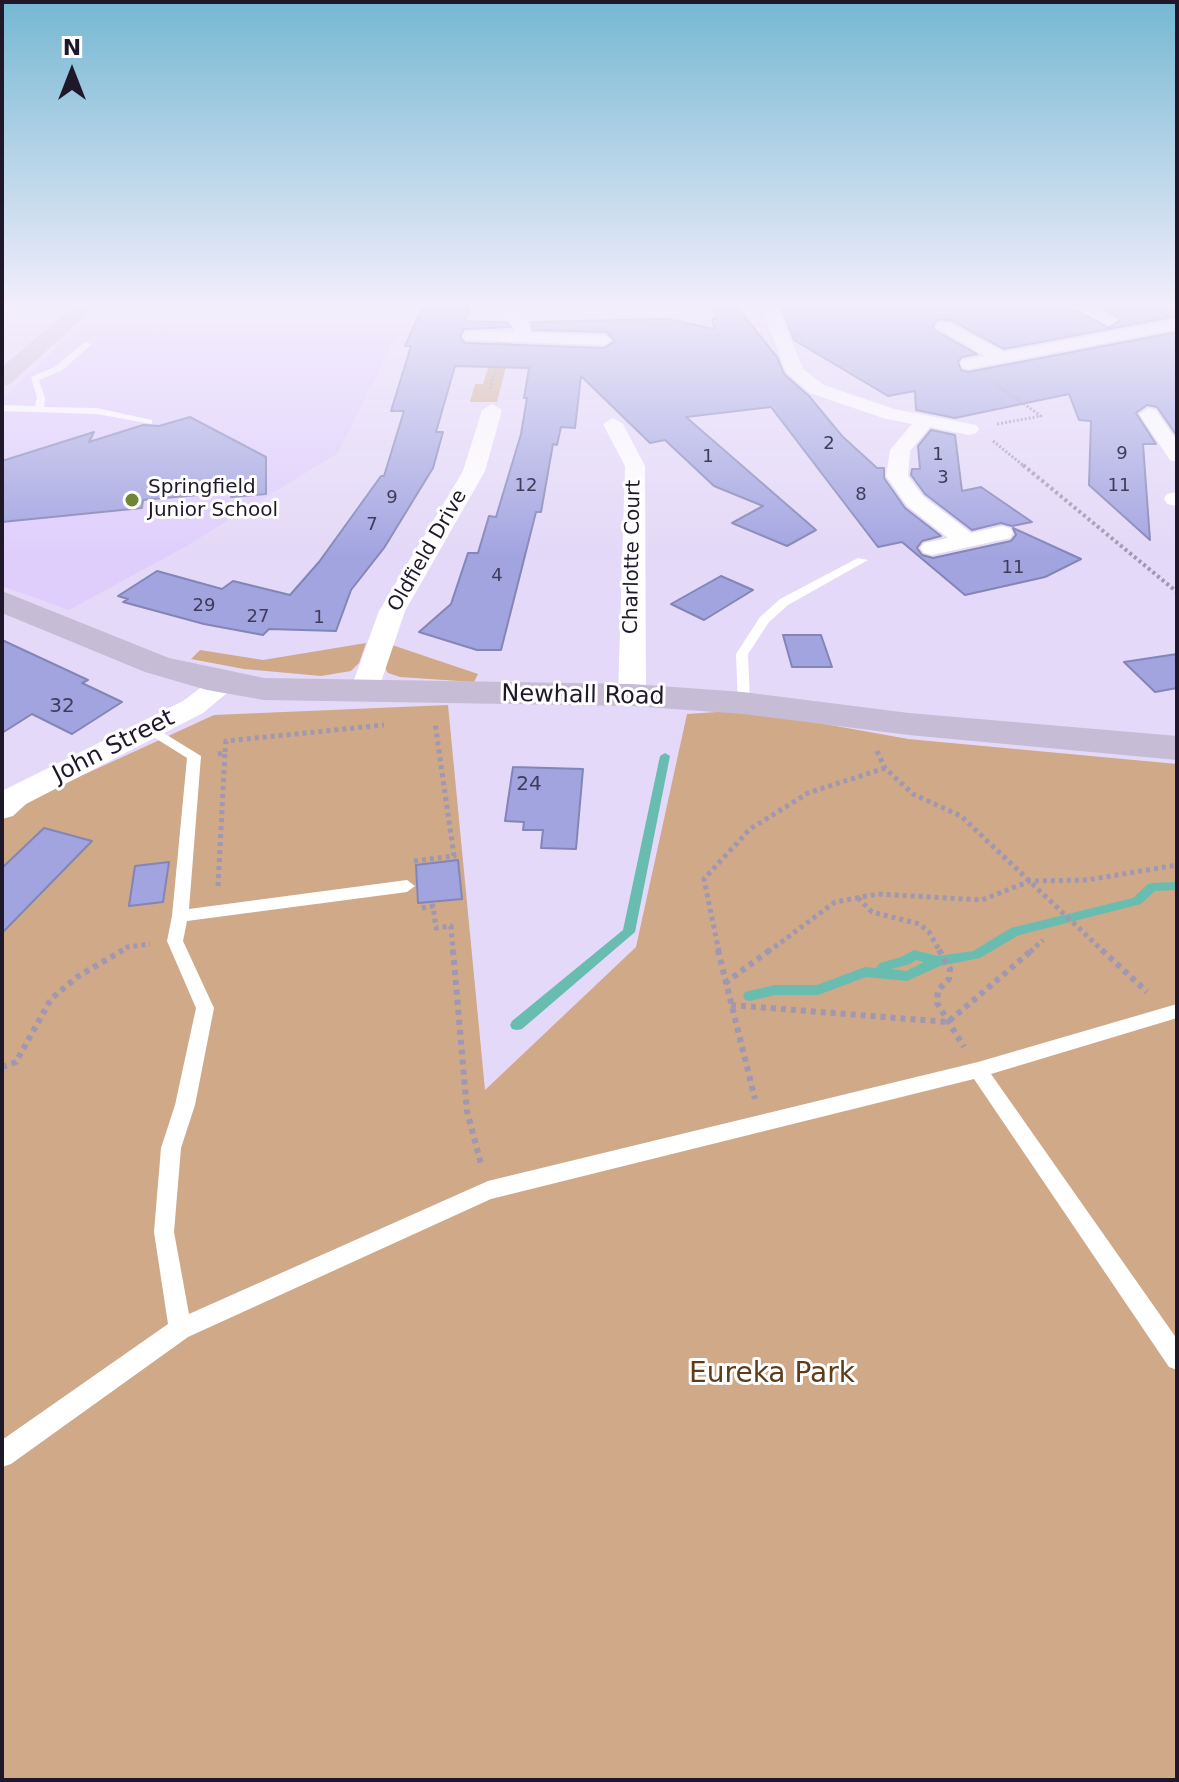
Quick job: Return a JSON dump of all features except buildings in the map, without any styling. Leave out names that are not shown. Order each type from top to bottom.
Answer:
[{"type":"main road","name":"Newhall Road","points":[[2,601],[157,665],[225,683],[264,689],[632,695],[743,703],[1177,748]]},
{"type":"street","points":[[820,390],[890,414],[973,428]]},
{"type":"street","name":"Oldfield Drive","points":[[364,691],[392,611],[474,471],[492,410]]},
{"type":"street","points":[[1149,414],[1177,456]]},
{"type":"street","points":[[925,421],[900,450],[897,476],[915,501],[966,540]]},
{"type":"street","name":"Charlotte Court","points":[[613,424],[635,466],[632,695]]},
{"type":"street","points":[[932,548],[1002,533]]},
{"type":"street","name":"John Street","points":[[2,809],[15,797],[193,707],[225,683]]},
{"type":"lane","points":[[38,390],[41,398],[39,409]]},
{"type":"lane","points":[[2,408],[97,411],[149,422]]},
{"type":"lane","points":[[743,703],[742,654],[764,620],[784,602],[862,560]]},
{"type":"lane","points":[[149,728],[194,756],[180,916],[175,941],[205,1008],[185,1105],[171,1148],[164,1232],[180,1329]]},
{"type":"lane","points":[[180,916],[407,886]]},
{"type":"lane","points":[[2,1455],[180,1329],[488,1190],[978,1070],[1174,1012]]},
{"type":"lane","points":[[978,1070],[1177,1359]]},
{"type":"path","points":[[489,390],[492,410]]},
{"type":"path","points":[[973,428],[1041,416],[1003,390]]},
{"type":"path","points":[[973,428],[1177,592]]},
{"type":"path","points":[[866,718],[867,732],[885,768],[913,794],[961,816],[1050,897],[1078,929],[1174,1012]]},
{"type":"path","points":[[434,720],[454,856],[405,862],[409,910],[433,906],[436,928],[451,926],[467,1111],[488,1190]]},
{"type":"path","points":[[232,884],[216,886],[226,741],[390,724]]},
{"type":"path","points":[[194,756],[225,753]]},
{"type":"path","points":[[761,1123],[725,983],[704,879],[750,829],[808,793],[885,768]]},
{"type":"path","points":[[725,983],[835,902],[878,894],[982,900],[1030,881],[1087,880],[1177,865]]},
{"type":"path","points":[[858,898],[872,912],[919,924],[929,932],[950,969],[949,979],[938,990],[937,1003],[948,1022]]},
{"type":"path","points":[[731,1005],[948,1022],[1043,940]]},
{"type":"path","points":[[2,1067],[16,1062],[51,999],[77,977],[127,947],[175,941]]},
{"type":"shaded area","name":"Springfield Junior School","points":[[11,390],[370,390],[338,453],[185,547],[69,610],[2,586],[2,399]]},
{"type":"green space","points":[[473,390],[500,390],[497,402],[470,402]]},
{"type":"green space","points":[[366,643],[359,663],[351,671],[321,676],[244,669],[191,659],[200,650],[263,660]]},
{"type":"green space","points":[[389,644],[478,674],[474,682],[400,677],[388,673],[382,663]]},
{"type":"green space","name":"Eureka Park","points":[[448,705],[485,1090],[636,947],[687,714],[747,710],[908,739],[1177,764],[1177,1780],[2,1780],[2,820],[20,804],[214,715]]},
{"type":"waterway","points":[[517,1025],[629,932],[665,756]]},
{"type":"waterway","points":[[938,961],[976,955],[1015,931],[1137,901],[1152,887],[1177,886]]},
{"type":"waterway","points":[[880,973],[885,966],[905,961],[914,955],[938,961]]},
{"type":"waterway","points":[[750,996],[775,990],[818,990],[865,972],[907,976],[938,961]]},
{"type":"place","name":"Springfield Junior School","points":[[132,500]]}]
